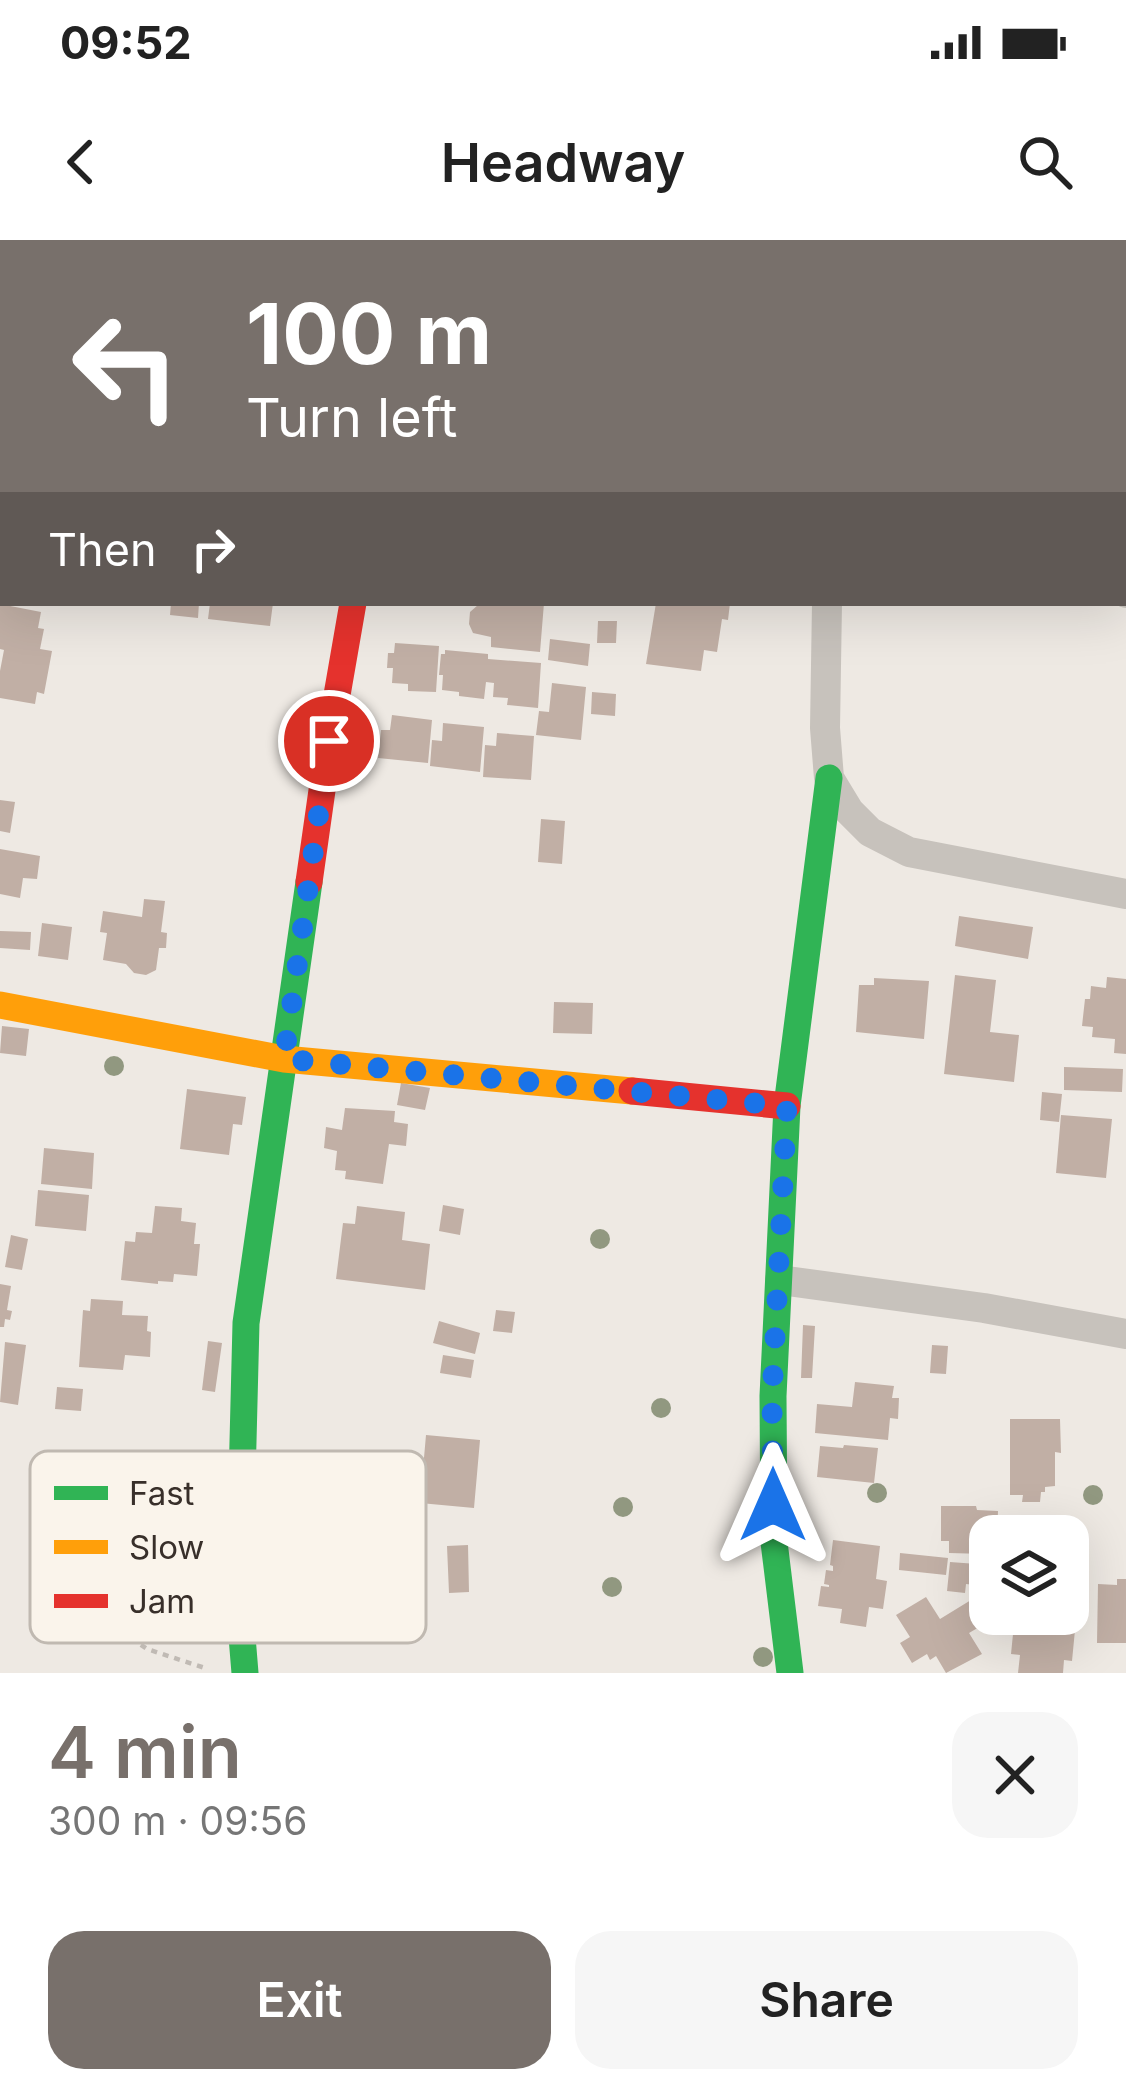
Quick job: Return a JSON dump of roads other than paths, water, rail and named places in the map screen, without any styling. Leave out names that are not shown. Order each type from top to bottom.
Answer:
[{"type":"street","points":[[243,1451],[246,1323],[352,606]]},
{"type":"street","points":[[790,1673],[774,1542],[772,1396],[787,1106],[829,778],[827,606]]},
{"type":"street","points":[[829,778],[849,811],[870,832],[909,852],[1126,894]]},
{"type":"street","points":[[0,1004],[284,1059],[787,1106]]},
{"type":"street","points":[[780,1280],[964,1305],[1126,1334]]},
{"type":"street","points":[[243,1643],[245,1673]]}]
